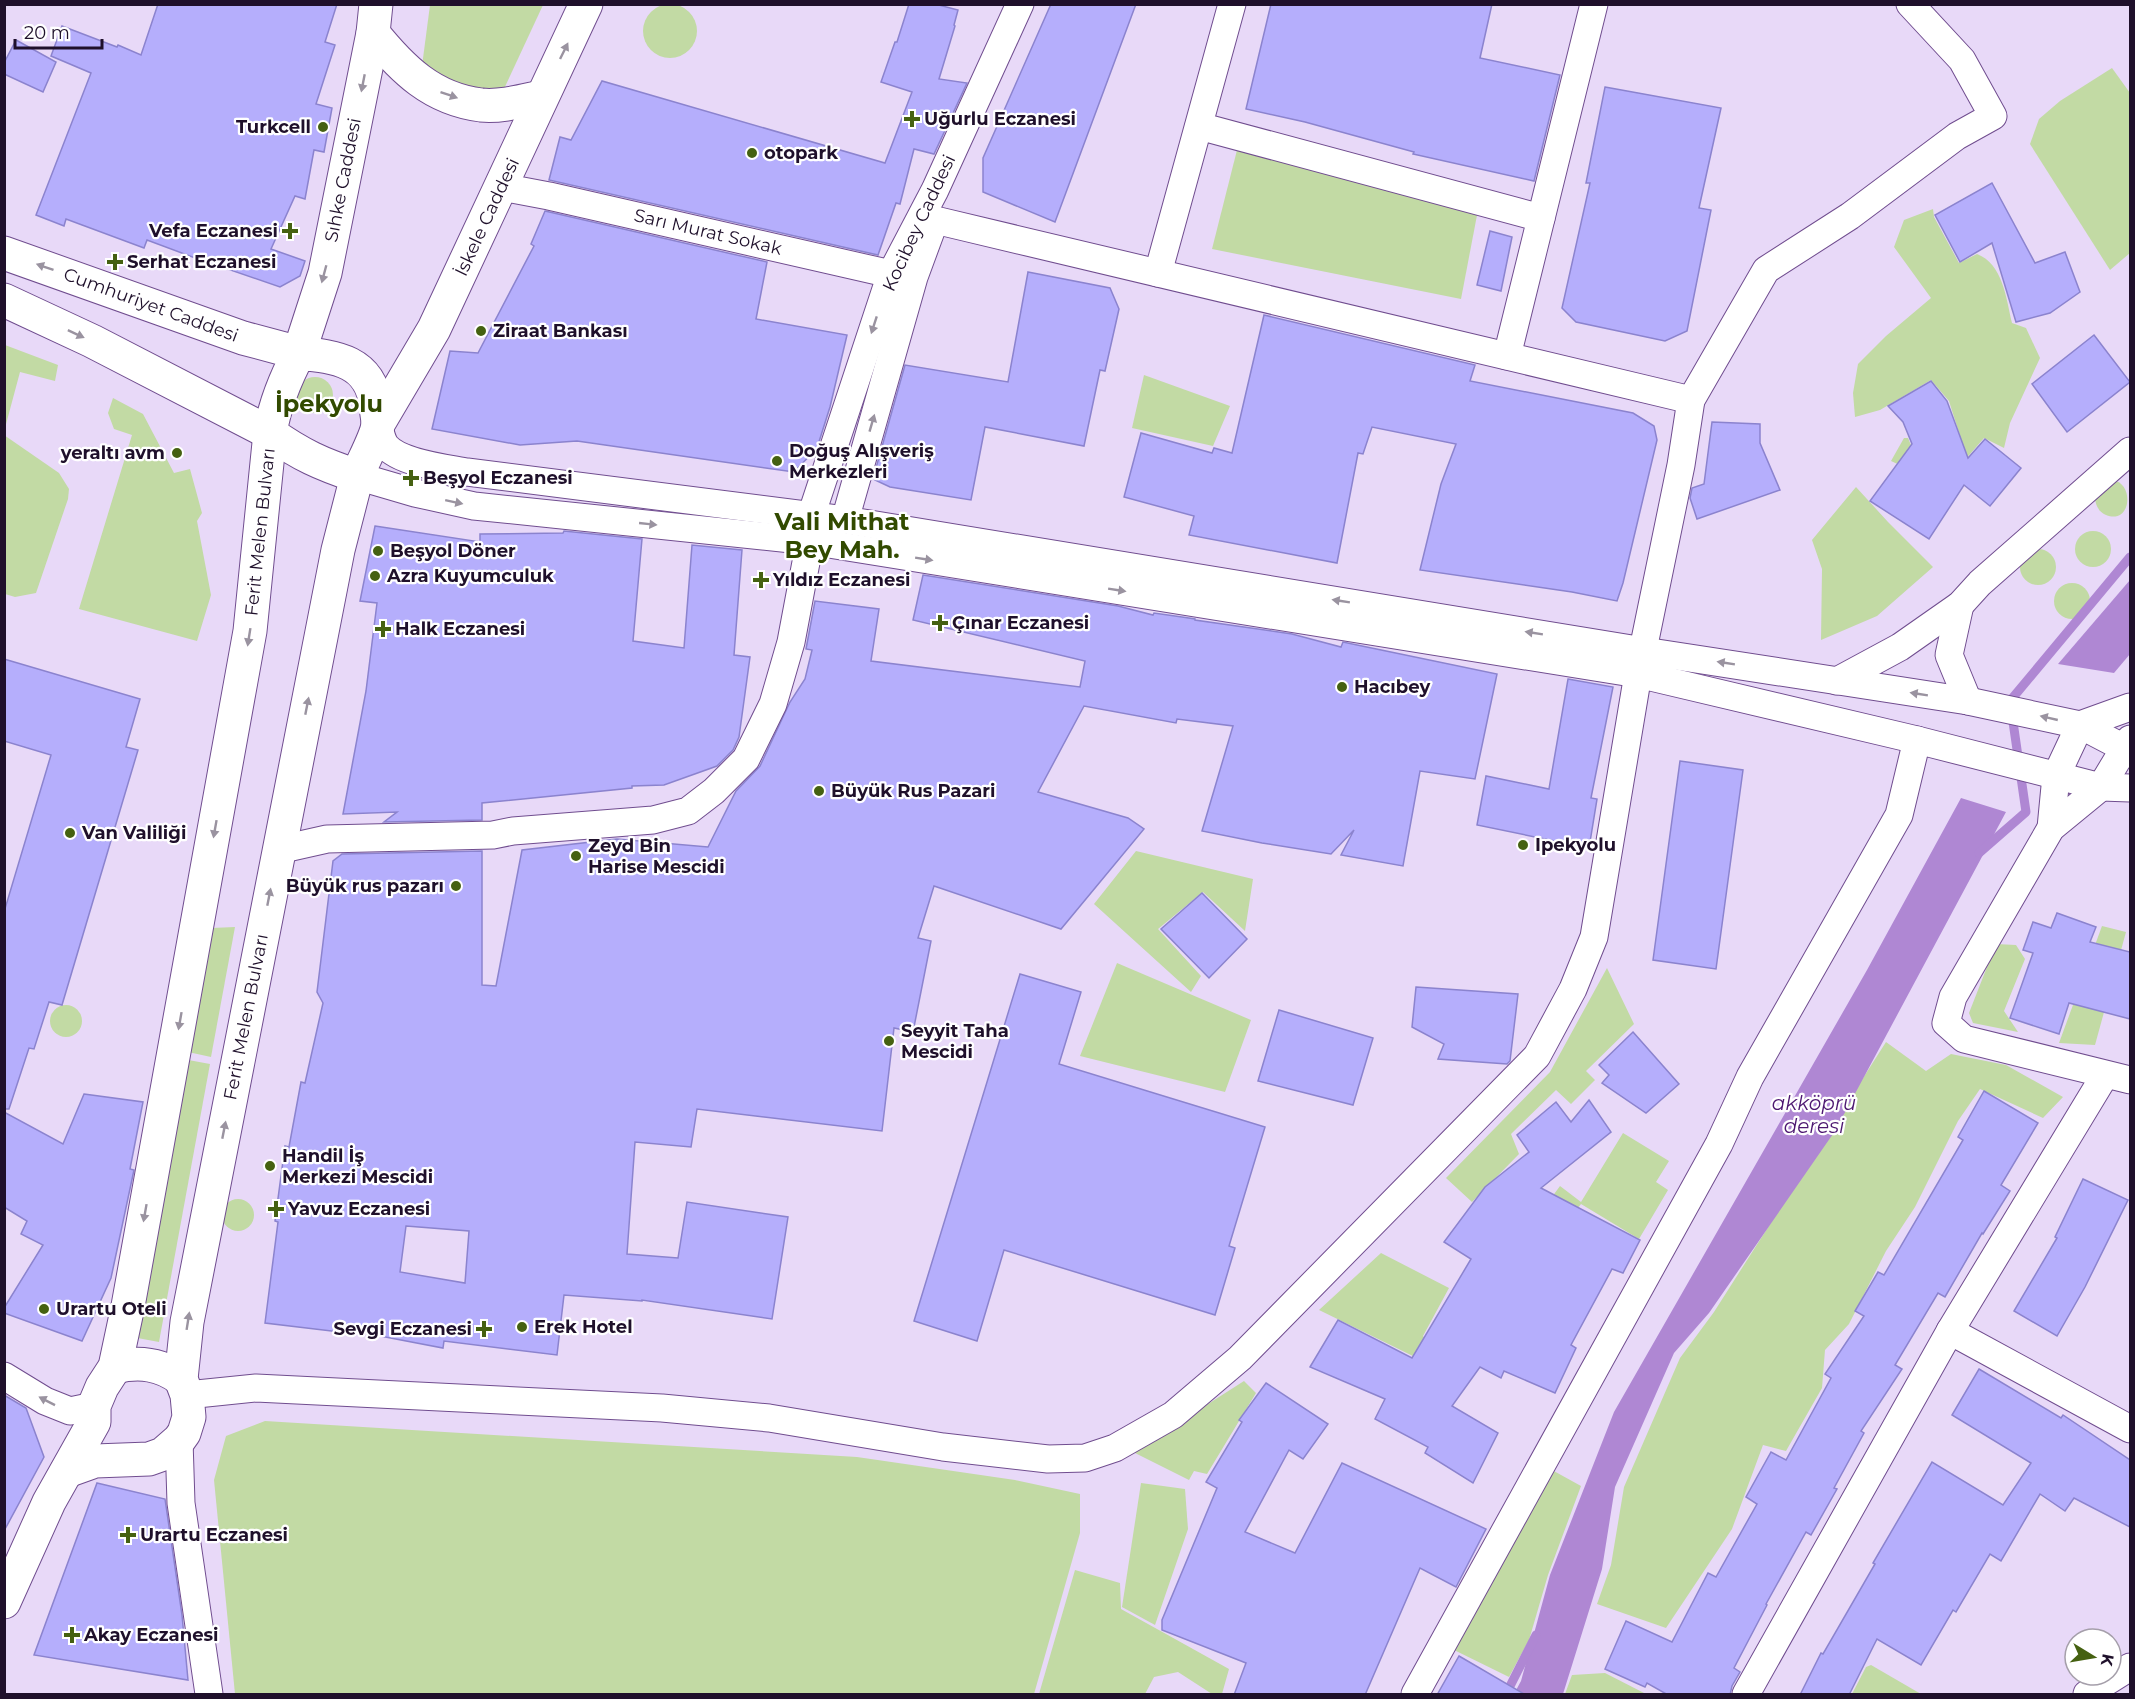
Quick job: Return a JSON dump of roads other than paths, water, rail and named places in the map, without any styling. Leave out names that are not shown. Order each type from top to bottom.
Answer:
[{"type":"main road","name":"İskele Caddesi","points":[[378,424],[434,329],[586,4]]},
{"type":"main road","points":[[374,19],[398,63],[426,86],[482,105],[510,104],[541,97]]},
{"type":"main road","name":"Sıhke Caddesi","points":[[299,353],[325,273],[374,19]]},
{"type":"main road","name":"Cumhuriyet Caddesi","points":[[4,253],[243,338],[299,353]]},
{"type":"main road","points":[[4,300],[92,341],[270,433],[297,452],[315,461],[357,476],[378,424],[374,393],[369,380],[352,364],[326,356],[299,353],[281,388],[273,411],[270,433]]},
{"type":"main road","name":"Ferit Melen Bulvarı","points":[[4,1602],[49,1502],[67,1471],[94,1414],[102,1387],[115,1368],[141,1237],[250,631],[270,433]]},
{"type":"main road","name":"Ferit Melen Bulvarı","points":[[179,1440],[189,1418],[184,1387],[187,1322],[338,550],[357,476]]},
{"type":"main road","points":[[115,1368],[141,1363],[158,1366],[171,1371],[184,1387]]},
{"type":"main road","points":[[94,1414],[108,1446],[131,1458]]},
{"type":"main road","points":[[67,1471],[95,1461],[149,1459],[164,1454],[179,1440]]},
{"type":"street","name":"Kocibey Caddesi","points":[[279,850],[327,839],[493,835],[513,831],[653,820],[688,811],[714,791],[746,759],[773,704],[791,642],[811,528],[902,275],[934,190],[1020,4]]},
{"type":"street","name":"Kocibey Caddesi","points":[[844,520],[902,275],[935,220],[1019,38],[1032,4]]},
{"type":"street","points":[[1158,273],[1232,4]]},
{"type":"street","points":[[1507,356],[1594,4]]},
{"type":"street","points":[[184,1387],[256,1388],[663,1408],[769,1418],[943,1447],[1048,1459],[1085,1458],[1115,1449],[1173,1415],[1240,1358],[1537,1056],[1573,989],[1594,937],[1641,662],[1681,465],[1691,400],[1766,270],[1850,216],[1957,136],[1993,116],[1962,60],[1910,4]]},
{"type":"street","points":[[1199,126],[1541,218]]},
{"type":"street","name":"Sarı Murat Sokak","points":[[502,187],[902,275]]},
{"type":"street","points":[[935,220],[1691,400]]},
{"type":"street","points":[[378,424],[385,445],[396,454],[424,463],[467,472],[1641,662],[1837,681],[1968,701],[2080,725],[2128,747],[2101,787],[2051,828],[1953,997],[1947,1023],[1964,1039],[2118,1077],[1950,1331],[1746,1695]]},
{"type":"street","points":[[1837,681],[1900,647],[1960,605],[1980,583],[2130,451]]},
{"type":"street","points":[[357,476],[415,493],[474,506],[811,528],[844,520],[1641,662],[1978,756],[2101,787],[2130,788]]},
{"type":"street","points":[[1960,605],[1949,656],[1968,701]]},
{"type":"street","points":[[2051,828],[2056,776],[2080,725],[2130,707]]},
{"type":"street","points":[[1415,1695],[1719,1144],[1750,1077],[1899,815],[1917,740]]},
{"type":"street","points":[[1950,1331],[2130,1429]]},
{"type":"street","points":[[4,1376],[45,1401],[70,1411],[94,1414]]},
{"type":"street","points":[[179,1440],[182,1503],[209,1695]]},
{"type":"street","points":[[131,1458],[157,1475],[182,1503]]},
{"type":"street","points":[[2087,1695],[2130,1667]]},
{"type":"water","points":[[2130,580],[2130,654],[2114,673],[2058,664]]},
{"type":"water","name":"akköprü deresi","points":[[1961,798],[2006,812],[1835,1131],[1709,1313],[1674,1353],[1615,1487],[1602,1569],[1563,1694],[1514,1694],[1521,1681],[1550,1575],[1614,1412],[1867,970]]},
{"type":"waterway","points":[[1979,853],[2026,812],[2010,701],[2130,557]]},
{"type":"waterway","points":[[1506,1694],[1536,1635]]},
{"type":"place","name":"Uğurlu Eczanesi","points":[[912,119]]},
{"type":"place","name":"Turkcell","points":[[323,127]]},
{"type":"place","name":"otopark","points":[[752,153]]},
{"type":"place","name":"Vefa Eczanesi","points":[[290,231]]},
{"type":"place","name":"Serhat Eczanesi","points":[[115,262]]},
{"type":"place","name":"Ziraat Bankası","points":[[481,331]]},
{"type":"place","name":"yeraltı avm","points":[[177,453]]},
{"type":"place","name":"Doğuş Alışveriş Merkezleri","points":[[777,461]]},
{"type":"place","name":"Beşyol Eczanesi","points":[[411,478]]},
{"type":"place","name":"Beşyol Döner","points":[[378,551]]},
{"type":"place","name":"Azra Kuyumculuk","points":[[375,576]]},
{"type":"place","name":"Yıldız Eczanesi","points":[[761,580]]},
{"type":"place","name":"Çınar Eczanesi","points":[[940,623]]},
{"type":"place","name":"Halk Eczanesi","points":[[383,629]]},
{"type":"place","name":"Hacıbey","points":[[1342,687]]},
{"type":"place","name":"Büyük Rus Pazari","points":[[819,791]]},
{"type":"place","name":"Van Valiliği","points":[[70,833]]},
{"type":"place","name":"Ipekyolu","points":[[1523,845]]},
{"type":"place","name":"Zeyd Bin Harise Mescidi","points":[[576,856]]},
{"type":"place","name":"Büyük rus pazarı","points":[[456,886]]},
{"type":"place","name":"Seyyit Taha Mescidi","points":[[889,1041]]},
{"type":"place","name":"Handil İş Merkezi Mescidi","points":[[270,1166]]},
{"type":"place","name":"Yavuz Eczanesi","points":[[276,1209]]},
{"type":"place","name":"Urartu Oteli","points":[[44,1309]]},
{"type":"place","name":"Erek Hotel","points":[[522,1327]]},
{"type":"place","name":"Sevgi Eczanesi","points":[[484,1329]]},
{"type":"place","name":"Urartu Eczanesi","points":[[128,1535]]},
{"type":"place","name":"Akay Eczanesi","points":[[72,1635]]},
{"type":"district","name":"İpekyolu","points":[[329,403]]},
{"type":"district","name":"Vali Mithat Bey Mah.","points":[[842,535]]}]
